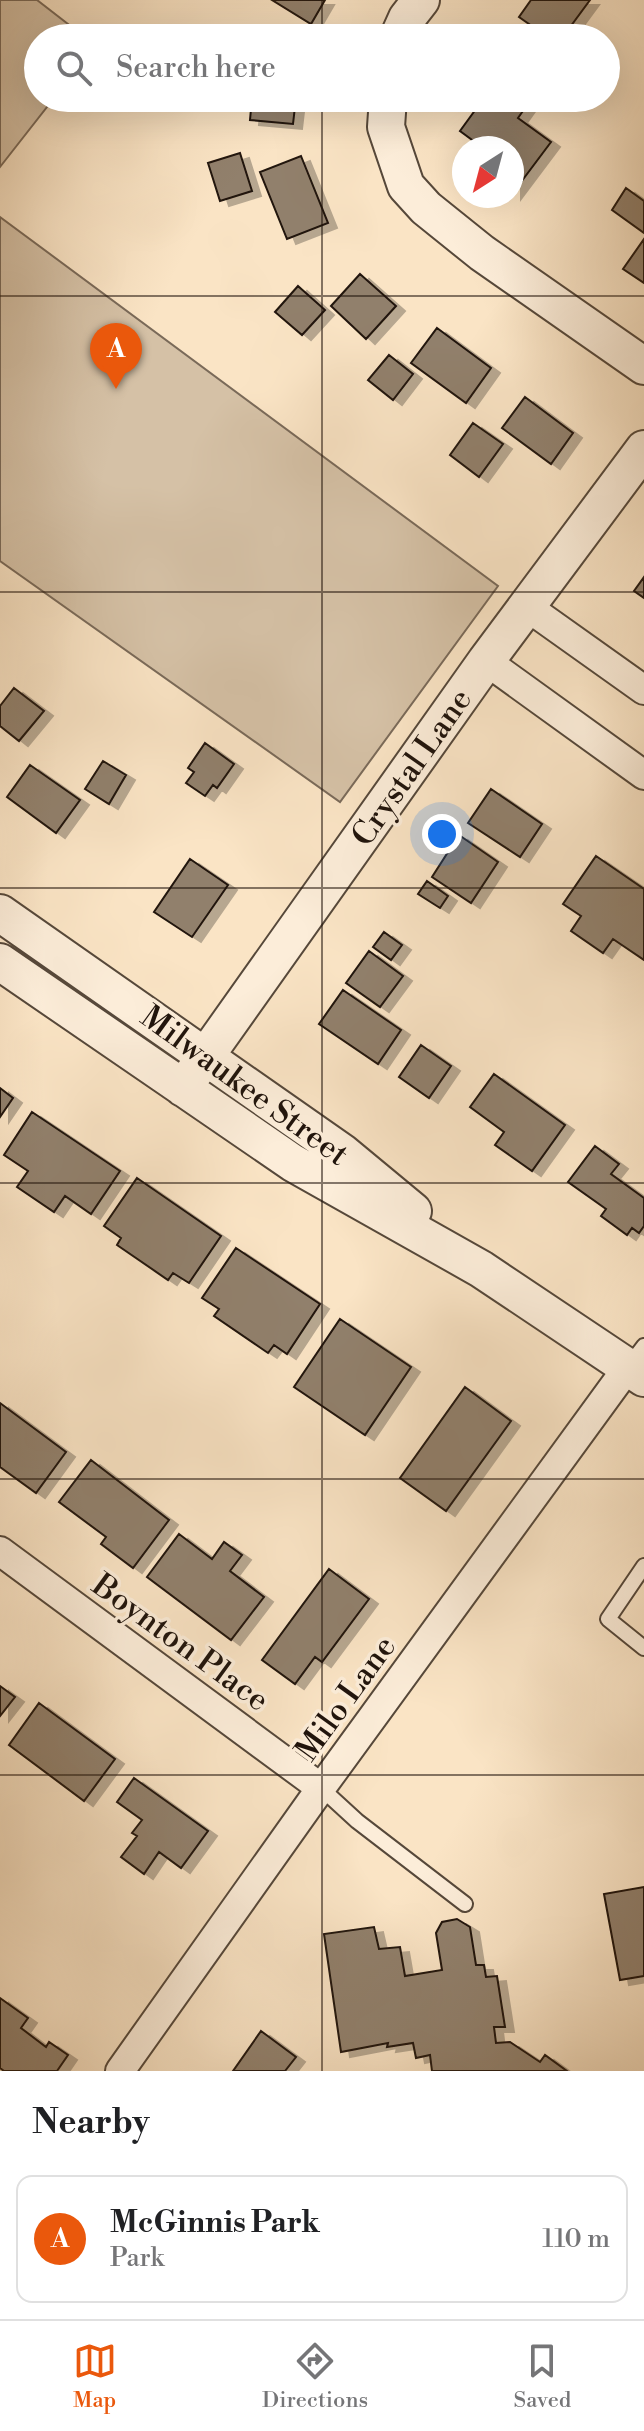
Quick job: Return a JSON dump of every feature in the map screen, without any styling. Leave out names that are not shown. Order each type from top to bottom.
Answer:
[{"type":"street","points":[[404,24],[421,0]]},
{"type":"street","points":[[387,112],[386,127],[406,186],[426,208],[482,253],[644,366]]},
{"type":"street","name":"Crystal Lane","points":[[183,1088],[486,661],[644,449]]},
{"type":"street","points":[[526,606],[644,690]]},
{"type":"street","points":[[486,661],[644,775]]},
{"type":"street","name":"Milwaukee Street","points":[[0,913],[343,1153],[481,1269]]},
{"type":"street","name":"Milwaukee Street","points":[[0,962],[293,1163],[481,1269],[639,1364]]},
{"type":"street","name":"Milo Lane","points":[[120,2071],[321,1788],[639,1364]]},
{"type":"street","name":"Boynton Place","points":[[0,1551],[321,1788]]},
{"type":"lane","points":[[644,1566],[608,1619],[644,1648]]},
{"type":"lane","points":[[321,1788],[357,1821],[465,1904]]},
{"type":"shaded area","points":[[0,0],[37,0],[68,24],[24,24],[24,112],[43,112],[0,167]]},
{"type":"shaded area","points":[[0,217],[498,586],[340,802],[0,561]]},
{"type":"building","points":[[272,0],[325,0],[311,24]]},
{"type":"building","points":[[531,0],[590,0],[572,24],[529,24],[519,17]]},
{"type":"building","points":[[251,112],[294,112],[293,124],[250,120]]},
{"type":"building","points":[[474,112],[522,112],[518,118],[551,142],[524,178],[524,136],[467,136],[460,131]]},
{"type":"building","points":[[240,153],[252,191],[220,201],[208,163]]},
{"type":"building","points":[[301,156],[328,223],[287,239],[260,172]]},
{"type":"building","points":[[626,188],[644,201],[644,233],[612,210]]},
{"type":"building","points":[[644,239],[644,283],[623,269]]},
{"type":"building","points":[[360,274],[396,306],[366,339],[331,306]]},
{"type":"building","points":[[298,286],[325,310],[302,335],[275,312]]},
{"type":"building","points":[[437,328],[491,368],[466,403],[411,363]]},
{"type":"building","points":[[389,355],[413,374],[393,400],[368,380]]},
{"type":"building","points":[[525,397],[573,433],[551,464],[502,428]]},
{"type":"building","points":[[473,423],[503,444],[479,477],[450,455]]},
{"type":"building","points":[[644,577],[644,598],[634,591]]},
{"type":"building","points":[[14,688],[44,711],[19,741],[0,726],[0,706]]},
{"type":"building","points":[[205,743],[234,764],[217,788],[213,785],[205,796],[186,783],[194,772],[188,768]]},
{"type":"building","points":[[103,761],[126,775],[109,804],[85,789]]},
{"type":"building","points":[[30,765],[80,800],[56,833],[7,797]]},
{"type":"building","points":[[491,789],[542,824],[520,857],[468,823]]},
{"type":"building","points":[[459,835],[498,862],[471,903],[432,877]]},
{"type":"building","points":[[596,856],[644,889],[644,960],[613,939],[603,953],[571,931],[581,916],[563,904]]},
{"type":"building","points":[[190,859],[228,885],[192,937],[154,912]]},
{"type":"building","points":[[427,881],[448,896],[440,908],[418,894]]},
{"type":"building","points":[[384,932],[402,945],[391,960],[373,947]]},
{"type":"building","points":[[369,951],[403,976],[380,1007],[346,983]]},
{"type":"building","points":[[343,990],[401,1030],[378,1064],[319,1024]]},
{"type":"building","points":[[421,1045],[451,1066],[429,1098],[399,1077]]},
{"type":"building","points":[[494,1074],[565,1125],[532,1171],[495,1145],[504,1132],[470,1107]]},
{"type":"building","points":[[0,1088],[13,1098],[0,1117]]},
{"type":"building","points":[[32,1112],[120,1171],[91,1214],[65,1196],[54,1212],[17,1187],[28,1171],[4,1155]]},
{"type":"building","points":[[595,1146],[619,1164],[611,1174],[644,1198],[644,1226],[639,1233],[632,1228],[627,1235],[601,1216],[606,1209],[568,1182]]},
{"type":"building","points":[[137,1178],[221,1236],[189,1283],[173,1273],[168,1280],[117,1245],[121,1238],[104,1226]]},
{"type":"building","points":[[236,1248],[320,1304],[287,1354],[274,1345],[268,1353],[214,1316],[219,1309],[202,1298]]},
{"type":"building","points":[[340,1319],[411,1367],[365,1435],[294,1387]]},
{"type":"building","points":[[465,1387],[511,1421],[446,1511],[400,1478]]},
{"type":"building","points":[[0,1403],[66,1452],[36,1493],[0,1467]]},
{"type":"building","points":[[91,1460],[169,1520],[133,1568],[101,1544],[106,1537],[59,1502]]},
{"type":"building","points":[[179,1534],[212,1559],[224,1542],[242,1555],[230,1571],[264,1597],[231,1640],[147,1577]]},
{"type":"building","points":[[329,1569],[369,1599],[322,1662],[315,1657],[295,1684],[262,1660]]},
{"type":"building","points":[[0,1686],[15,1697],[0,1716]]},
{"type":"building","points":[[39,1703],[115,1759],[84,1801],[9,1745]]},
{"type":"building","points":[[134,1778],[208,1831],[181,1868],[159,1852],[144,1874],[121,1857],[137,1836],[132,1833],[142,1820],[117,1802]]},
{"type":"building","points":[[644,1887],[644,1976],[620,1980],[604,1894]]},
{"type":"building","points":[[457,1919],[470,1927],[476,1965],[484,1965],[486,1977],[497,1976],[505,2027],[494,2027],[496,2043],[510,2042],[540,2062],[545,2055],[567,2071],[432,2071],[430,2055],[416,2058],[413,2043],[387,2047],[388,2043],[341,2052],[324,1934],[374,1927],[379,1949],[400,1947],[405,1976],[442,1970],[436,1933],[442,1922]]},
{"type":"building","points":[[0,1998],[28,2018],[21,2028],[46,2047],[49,2042],[68,2055],[57,2071],[4,2071],[0,2068]]},
{"type":"building","points":[[261,2031],[296,2057],[285,2071],[233,2071]]},
{"type":"place","name":"McGinnis Park","points":[[116,389]]}]
